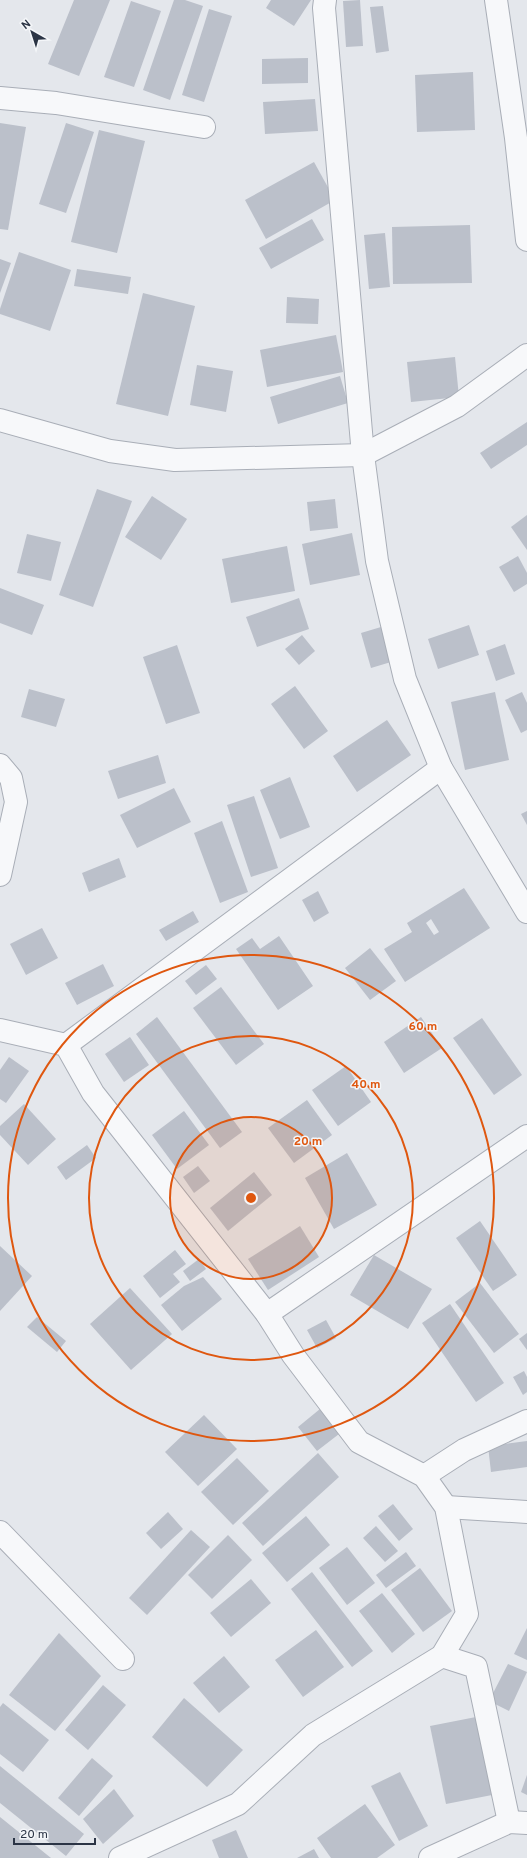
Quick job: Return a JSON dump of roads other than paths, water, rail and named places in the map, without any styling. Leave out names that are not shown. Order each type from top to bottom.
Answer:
[{"type":"street","points":[[325,0],[324,8],[363,455],[377,561],[405,679],[441,768],[527,912]]},
{"type":"street","points":[[496,0],[516,138],[527,240]]},
{"type":"street","points":[[0,98],[56,103],[204,127]]},
{"type":"street","points":[[0,420],[110,451],[175,460],[363,455],[457,406],[527,355]]},
{"type":"street","points":[[0,765],[11,778],[16,802],[0,875]]},
{"type":"street","points":[[66,1045],[441,768]]},
{"type":"street","points":[[0,1030],[66,1045],[93,1092],[267,1314],[293,1355],[359,1442],[424,1476],[446,1507],[467,1614],[442,1656],[313,1735],[238,1804],[120,1858]]},
{"type":"street","points":[[267,1314],[527,1136]]},
{"type":"street","points":[[424,1476],[464,1450],[527,1421]]},
{"type":"street","points":[[446,1507],[527,1512]]},
{"type":"street","points":[[0,1532],[123,1659]]},
{"type":"street","points":[[430,1858],[518,1823],[476,1666],[442,1656]]}]
